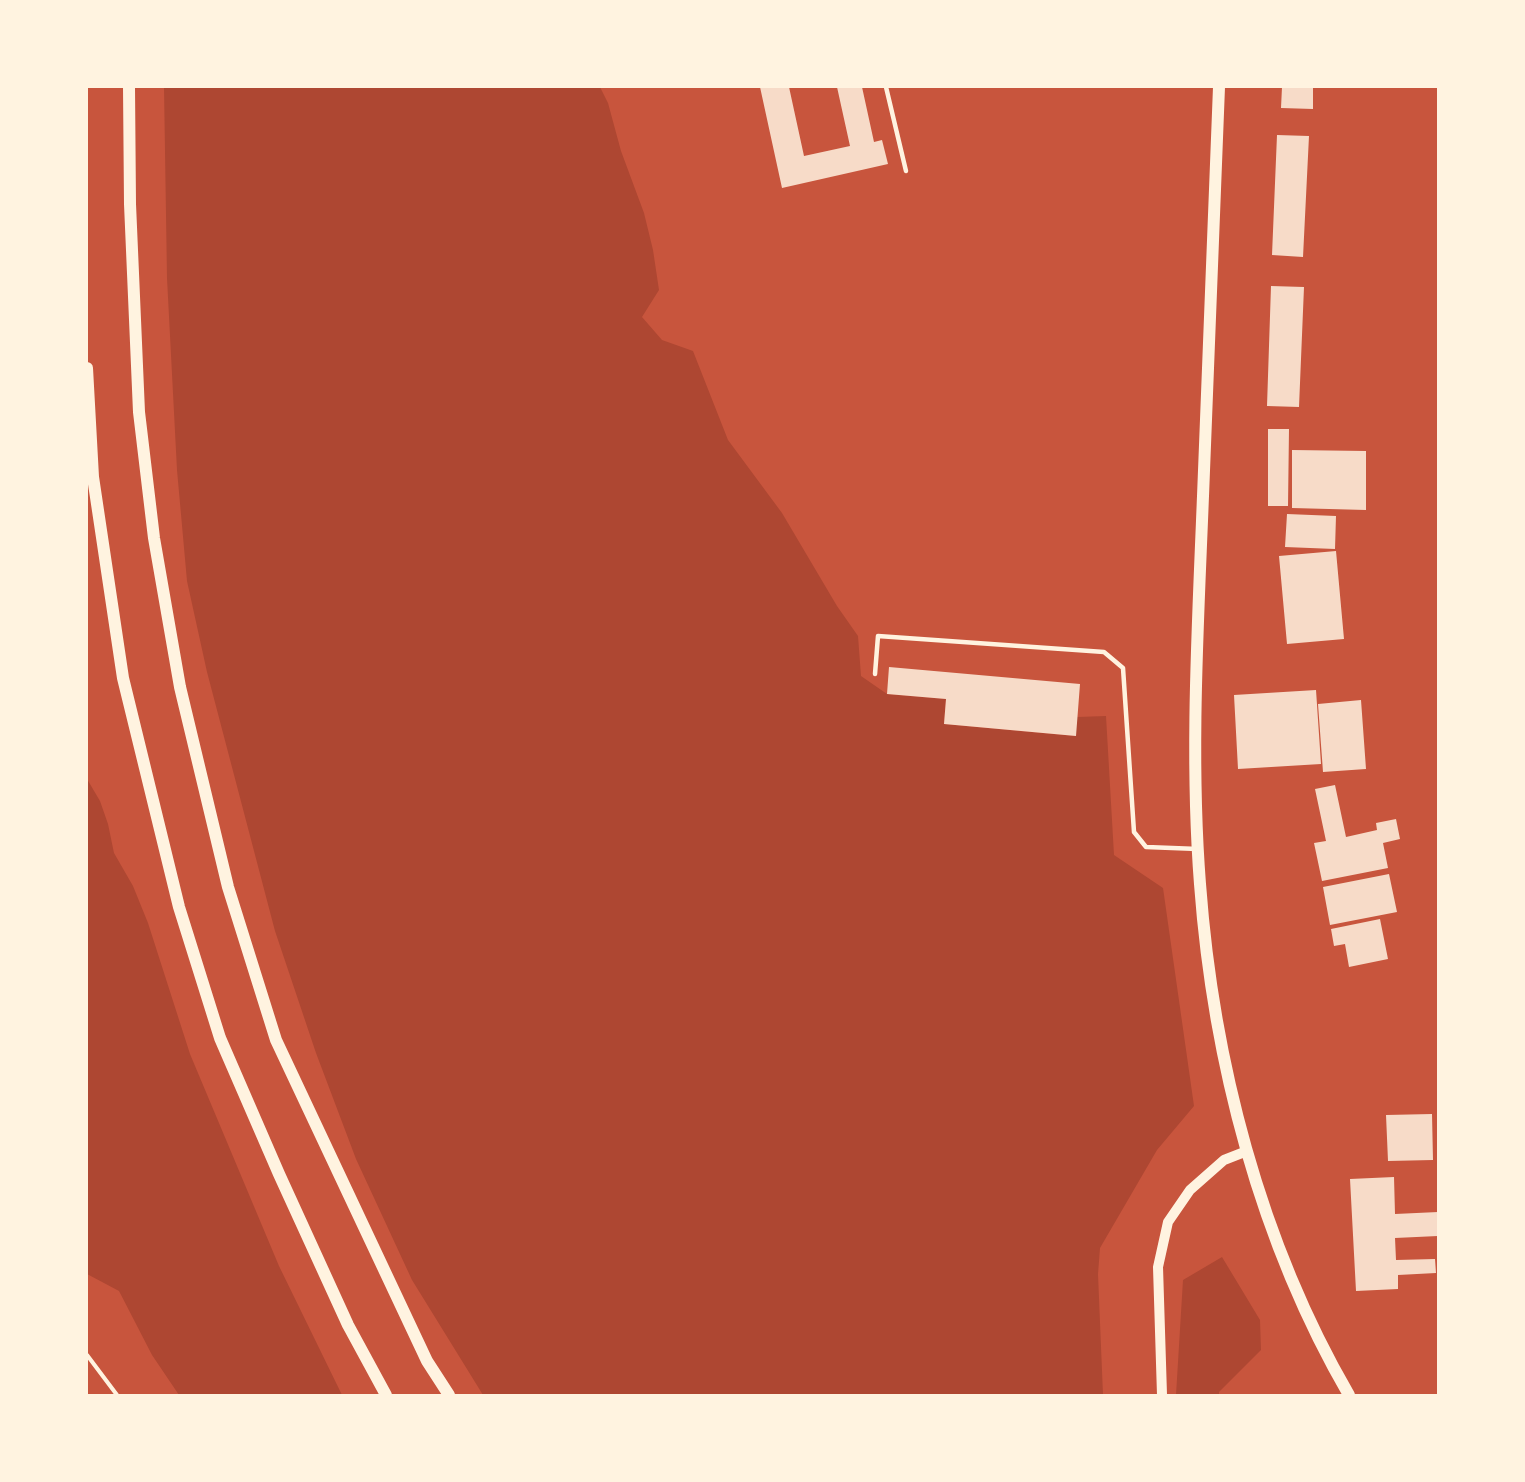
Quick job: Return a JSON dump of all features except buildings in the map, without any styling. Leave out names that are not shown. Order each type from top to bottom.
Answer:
[{"type":"main road","points":[[129,87],[130,204],[140,412],[154,538],[180,687],[228,887],[276,1040],[428,1361],[449,1395]]},
{"type":"main road","points":[[1219,87],[1195,755],[1200,883],[1210,977],[1225,1060],[1247,1151],[1271,1230],[1300,1304],[1349,1395]]},
{"type":"main road","points":[[87,368],[93,477],[123,678],[179,907],[220,1038],[348,1325],[386,1395]]},
{"type":"street","points":[[1162,1395],[1158,1267],[1168,1222],[1190,1190],[1224,1161],[1247,1151]]},
{"type":"lane","points":[[886,87],[906,171]]},
{"type":"lane","points":[[875,674],[878,636],[1104,652],[1123,668],[1134,832],[1146,847],[1199,849]]},
{"type":"path","points":[[87,1355],[117,1395]]},
{"type":"shaded area","points":[[164,87],[600,87],[608,103],[621,151],[644,213],[653,250],[659,290],[642,317],[662,340],[693,351],[728,440],[782,513],[837,606],[858,636],[861,676],[887,694],[946,699],[944,724],[1075,736],[1077,717],[1106,716],[1114,855],[1163,888],[1194,1106],[1157,1150],[1100,1248],[1098,1274],[1103,1395],[483,1395],[412,1280],[356,1159],[316,1053],[275,931],[207,672],[187,581],[177,470],[167,278]]},
{"type":"shaded area","points":[[87,779],[100,801],[114,853],[133,886],[148,923],[190,1054],[279,1266],[342,1395],[179,1395],[152,1355],[119,1291],[87,1274]]},
{"type":"shaded area","points":[[1222,1257],[1260,1320],[1261,1350],[1219,1392],[1219,1395],[1176,1395],[1183,1280]]}]
